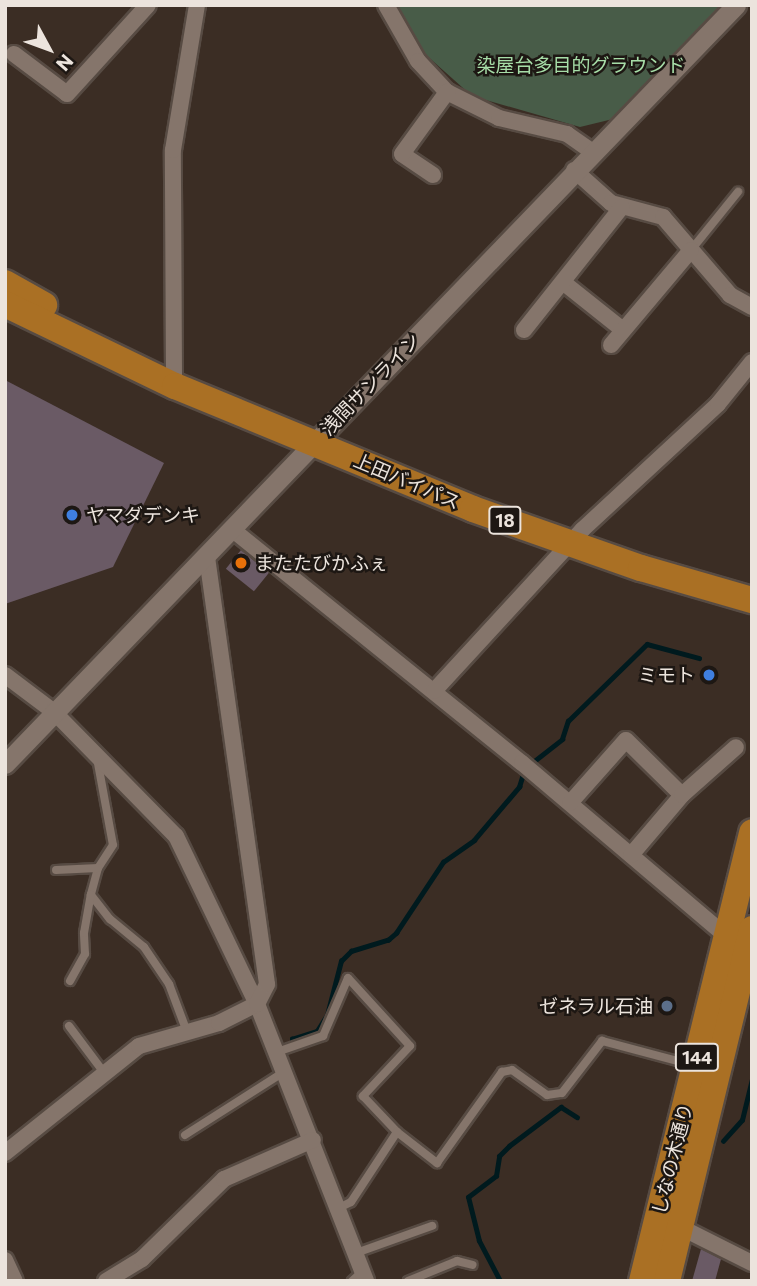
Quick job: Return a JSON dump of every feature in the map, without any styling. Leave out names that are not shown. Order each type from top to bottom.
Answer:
[{"type":"highway","name":"上田バイパス","points":[[5,283],[264,423]]},
{"type":"highway","name":"上田バイパス","points":[[5,304],[264,423],[473,509],[752,600]]},
{"type":"highway","name":"しなの木通り","points":[[667,1281],[744,944],[752,832]]},
{"type":"highway","name":"しなの木通り","points":[[642,1281],[695,1066],[744,944]]},
{"type":"street","points":[[14,54],[67,94],[148,5]]},
{"type":"street","points":[[174,375],[173,150],[197,5]]},
{"type":"street","points":[[386,5],[418,61],[447,92],[499,117],[567,134],[593,152]]},
{"type":"street","name":"浅間サンライン","points":[[5,764],[53,711],[233,530],[574,170],[653,95],[736,5]]},
{"type":"street","points":[[433,175],[402,154],[447,92]]},
{"type":"street","points":[[574,170],[611,204],[663,217],[730,295],[752,307]]},
{"type":"street","points":[[524,330],[622,207]]},
{"type":"street","points":[[611,345],[691,250]]},
{"type":"street","points":[[564,283],[623,330]]},
{"type":"street","points":[[434,691],[571,543],[718,404],[752,362]]},
{"type":"street","points":[[233,530],[744,944]]},
{"type":"street","points":[[5,1153],[139,1046],[219,1023],[257,1004],[268,984],[207,557]]},
{"type":"street","points":[[7,680],[53,711],[176,836],[257,1004],[277,1052],[356,1253],[360,1278]]},
{"type":"street","points":[[569,803],[626,740],[682,795]]},
{"type":"street","points":[[631,855],[682,795],[736,747]]},
{"type":"street","points":[[106,1281],[142,1259],[224,1178],[313,1140]]},
{"type":"street","points":[[680,1227],[752,1263]]},
{"type":"street","points":[[5,1260],[15,1281]]},
{"type":"lane","points":[[691,250],[738,192]]},
{"type":"lane","points":[[70,981],[85,954],[84,933],[98,868],[113,845],[96,752]]},
{"type":"lane","points":[[56,870],[98,868]]},
{"type":"lane","points":[[91,895],[144,947],[169,985],[187,1032]]},
{"type":"lane","points":[[277,1052],[323,1036],[348,978],[410,1046],[363,1096],[397,1132],[437,1163],[502,1072],[512,1070],[547,1095],[562,1093],[602,1041],[695,1066]]},
{"type":"lane","points":[[69,1026],[105,1074]]},
{"type":"lane","points":[[185,1135],[285,1072]]},
{"type":"lane","points":[[339,1208],[351,1202],[397,1132]]},
{"type":"lane","points":[[356,1253],[432,1226]]},
{"type":"lane","points":[[408,1281],[457,1261],[473,1265]]},
{"type":"green space","name":"染屋台多目的グラウンド","points":[[396,5],[723,5],[617,118],[580,127],[472,96],[426,55]]},
{"type":"building","name":"ヤマダデンキ","points":[[5,380],[164,463],[113,567],[5,604]]},
{"type":"building","points":[[241,550],[269,573],[254,591],[226,569]]},
{"type":"building","points":[[701,1249],[721,1259],[715,1281],[692,1281]]},
{"type":"waterway","points":[[533,762],[562,739],[568,721],[647,644],[699,658]]},
{"type":"waterway","points":[[292,1044],[292,1039],[317,1031],[327,1015],[341,961],[351,951],[388,940],[396,933],[443,862],[474,840],[519,787],[523,774]]},
{"type":"waterway","points":[[723,1141],[742,1120],[752,1079]]},
{"type":"waterway","points":[[500,1281],[479,1241],[468,1197],[496,1176],[499,1156],[509,1146],[561,1107],[577,1117]]},
{"type":"place","name":"ヤマダデンキ","points":[[72,515]]},
{"type":"place","name":"またたびかふぇ","points":[[241,563]]},
{"type":"place","name":"ミモト","points":[[709,675]]},
{"type":"place","name":"ゼネラル石油","points":[[667,1006]]}]
